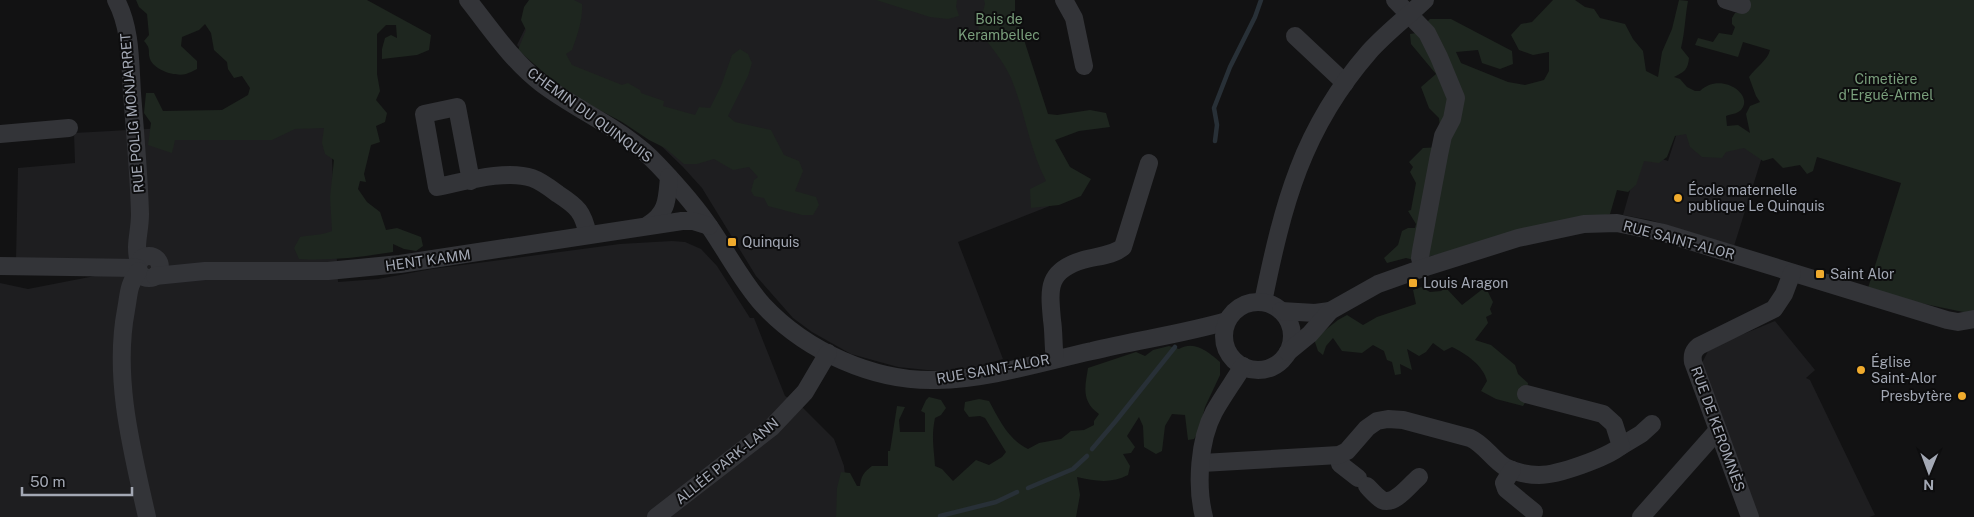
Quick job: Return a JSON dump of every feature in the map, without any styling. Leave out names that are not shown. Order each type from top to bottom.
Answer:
[{"type":"street","name":"RUE POLIG MONJARRET","points":[[116,0],[123,17],[130,53],[137,144],[140,228],[136,249],[148,267]]},
{"type":"street","name":"CHEMIN DU QUINQUIS","points":[[468,0],[504,45],[533,76],[553,92],[596,117],[630,141],[656,163],[695,207]]},
{"type":"street","points":[[1064,0],[1074,18],[1084,66]]},
{"type":"street","points":[[1395,0],[1427,33],[1456,98],[1452,119],[1443,136],[1439,155],[1420,258],[1423,268]]},
{"type":"street","points":[[1264,302],[1285,208],[1298,168],[1318,123],[1370,51],[1425,0]]},
{"type":"street","points":[[1295,36],[1345,84]]},
{"type":"street","points":[[0,134],[69,128]]},
{"type":"street","points":[[1055,359],[1050,295],[1051,285],[1058,274],[1072,264],[1116,252],[1124,247],[1150,164]]},
{"type":"street","points":[[472,181],[515,175],[536,180],[577,208],[584,219],[588,235]]},
{"type":"street","points":[[648,225],[662,213],[668,196],[669,177]]},
{"type":"street","points":[[662,213],[695,207]]},
{"type":"street","name":"RUE SAINT-ALOR","points":[[695,207],[763,305],[798,335],[828,353],[883,374],[926,380],[941,380],[989,373],[1227,321]]},
{"type":"street","name":"HENT KAMM","points":[[0,266],[148,267],[205,271],[328,270],[378,267],[682,220],[709,226]]},
{"type":"street","name":"RUE SAINT-ALOR","points":[[1288,352],[1310,334],[1330,311],[1378,284],[1423,268],[1538,233],[1584,224],[1607,222],[1664,234],[1947,320],[1958,322],[1974,319]]},
{"type":"street","points":[[147,517],[130,440],[122,334],[130,284],[148,267]]},
{"type":"street","name":"RUE DE KEROMNÈS","points":[[1750,517],[1693,362],[1694,350],[1698,346],[1774,309],[1784,294],[1792,273]]},
{"type":"street","points":[[1252,302],[1264,302],[1273,305],[1281,311],[1291,327],[1292,336],[1288,352],[1281,360],[1273,366],[1253,369],[1243,366],[1234,360],[1227,349],[1224,331],[1227,321],[1233,312],[1252,302]]},
{"type":"street","name":"RUE SAINT-ALOR","points":[[1281,311],[1330,311]]},
{"type":"street","name":"RUE SAINT-ALOR","points":[[1181,332],[1211,339],[1227,349]]},
{"type":"street","name":"ALLÉE PARK-LANN","points":[[656,517],[771,428],[805,392],[828,353]]},
{"type":"street","points":[[1204,517],[1200,490],[1205,435],[1211,418],[1243,366]]},
{"type":"street","points":[[1526,394],[1603,414],[1614,424],[1621,446]]},
{"type":"street","points":[[1202,463],[1339,455],[1347,451],[1371,425],[1378,421],[1396,418],[1473,440],[1503,465],[1512,470],[1536,475],[1552,474],[1598,458],[1641,434],[1652,424]]},
{"type":"street","points":[[1641,517],[1718,430]]},
{"type":"street","points":[[1339,455],[1340,464],[1382,500],[1388,501],[1397,497],[1419,477]]},
{"type":"street","points":[[1512,470],[1504,483],[1506,489],[1534,512]]},
{"type":"shaded area","points":[[539,0],[1007,0],[1070,198],[958,242],[1003,359],[975,367],[946,372],[898,367],[851,354],[812,332],[793,318],[756,276],[702,188],[683,167],[650,135],[530,58],[517,45]]},
{"type":"shaded area","points":[[1683,114],[1767,141],[1734,246],[1650,220],[1623,215],[1641,152],[1668,161]]},
{"type":"shaded area","points":[[330,119],[338,282],[378,279],[432,269],[620,244],[672,241],[685,242],[701,249],[717,266],[750,318],[754,318],[785,396],[800,405],[834,439],[844,466],[846,483],[843,517],[0,517],[0,283],[28,289],[105,274],[16,260],[18,168],[75,163],[74,133]]},
{"type":"shaded area","points":[[1775,321],[1815,370],[1806,378],[1810,380],[1875,515],[1869,517],[1756,517],[1702,363],[1708,351]]},
{"type":"green space","points":[[136,0],[367,0],[431,35],[429,50],[417,55],[382,59],[385,38],[391,35],[397,38],[396,25],[386,25],[377,34],[377,74],[380,91],[376,100],[387,113],[385,122],[376,126],[380,142],[371,145],[364,174],[366,182],[360,181],[358,189],[367,202],[380,212],[386,230],[397,228],[421,237],[423,246],[416,251],[404,249],[393,244],[393,252],[346,258],[299,259],[294,248],[300,237],[332,231],[330,197],[334,160],[325,154],[322,143],[324,128],[295,129],[272,140],[175,140],[172,153],[148,145],[151,123],[144,113],[146,93],[154,93],[163,111],[222,110],[248,95],[250,88],[242,76],[234,78],[228,69],[227,62],[214,50],[211,33],[205,24],[199,30],[182,37],[181,46],[197,61],[197,69],[181,75],[165,72],[152,63],[149,49],[144,41],[149,35],[147,14],[139,7]]},
{"type":"green space","points":[[529,0],[574,0],[582,4],[582,16],[578,34],[572,50],[566,54],[572,65],[622,85],[628,83],[640,90],[641,93],[664,101],[663,106],[695,115],[699,107],[710,108],[721,86],[732,55],[740,49],[748,54],[752,63],[748,76],[728,116],[735,122],[771,130],[784,155],[799,161],[803,171],[795,191],[816,197],[819,205],[813,215],[802,215],[768,206],[764,198],[754,196],[751,191],[754,180],[758,177],[749,167],[733,170],[714,159],[697,164],[684,164],[665,148],[566,92],[518,50],[526,30],[521,20],[524,7]]},
{"type":"green space","name":"Bois de Kerambellec","points":[[876,0],[957,0],[956,7],[959,16],[948,19],[930,17]]},
{"type":"green space","name":"Bois de Kerambellec","points":[[984,0],[1015,0],[1015,12],[1048,114],[1057,115],[1090,110],[1106,113],[1110,127],[1079,131],[1055,140],[1070,167],[1091,179],[1081,196],[1059,205],[1031,208],[1030,189],[1046,181],[1035,156],[1008,71],[978,29],[985,4]]},
{"type":"green space","name":"Cimetière d'Ergué-Armel","points":[[1553,0],[1575,0],[1585,7],[1594,9],[1600,18],[1625,24],[1633,39],[1643,51],[1646,71],[1658,77],[1662,52],[1672,29],[1679,0],[1688,1],[1681,48],[1689,58],[1688,65],[1685,70],[1674,77],[1680,79],[1687,87],[1695,91],[1700,91],[1708,85],[1717,83],[1733,87],[1743,97],[1744,104],[1741,110],[1726,116],[1727,126],[1738,125],[1750,133],[1746,114],[1750,106],[1760,102],[1749,77],[1767,57],[1770,50],[1743,42],[1738,57],[1695,45],[1698,38],[1713,42],[1719,33],[1732,35],[1735,27],[1732,24],[1732,18],[1735,13],[1739,13],[1743,0],[1974,0],[1974,312],[1968,313],[1920,303],[1868,288],[1901,183],[1817,157],[1813,171],[1807,174],[1800,165],[1783,168],[1773,158],[1763,161],[1744,148],[1726,152],[1722,158],[1702,157],[1690,147],[1686,134],[1675,136],[1667,157],[1659,163],[1644,161],[1636,185],[1628,192],[1617,190],[1610,214],[1414,260],[1406,258],[1387,263],[1384,258],[1398,245],[1402,231],[1408,228],[1415,228],[1416,224],[1408,211],[1411,210],[1416,183],[1410,172],[1413,167],[1409,162],[1423,148],[1442,147],[1439,118],[1429,108],[1421,87],[1436,74],[1411,44],[1410,34],[1416,33],[1430,19],[1451,19],[1512,51],[1513,64],[1500,69],[1482,63],[1478,50],[1456,52],[1461,63],[1508,82],[1525,85],[1544,80],[1549,71],[1549,52],[1533,55],[1519,50],[1511,35],[1521,24],[1532,22]]},
{"type":"green space","points":[[1421,287],[1430,292],[1441,291],[1446,288],[1462,305],[1484,288],[1487,290],[1493,302],[1490,309],[1492,314],[1486,317],[1488,323],[1475,340],[1491,345],[1515,365],[1518,374],[1528,383],[1526,401],[1523,406],[1496,399],[1481,391],[1487,381],[1482,370],[1468,357],[1452,347],[1444,351],[1433,343],[1426,352],[1419,356],[1407,349],[1412,370],[1400,364],[1401,374],[1395,375],[1392,362],[1387,360],[1384,351],[1373,345],[1362,353],[1342,351],[1333,338],[1326,346],[1323,355],[1318,351],[1314,339],[1338,320],[1347,315],[1363,325],[1377,317],[1416,304],[1413,290]]},
{"type":"green space","points":[[1169,346],[1179,349],[1190,346],[1201,348],[1220,362],[1220,375],[1205,407],[1199,431],[1194,439],[1188,440],[1185,415],[1172,414],[1165,426],[1162,451],[1156,454],[1144,447],[1143,426],[1139,417],[1127,436],[1135,447],[1131,453],[1123,454],[1130,466],[1128,475],[1109,481],[1077,477],[1080,495],[1076,517],[836,517],[837,488],[841,472],[850,473],[857,486],[860,486],[863,474],[872,466],[888,466],[888,451],[890,451],[897,406],[905,407],[899,420],[900,432],[925,432],[925,413],[921,411],[926,400],[929,397],[941,400],[946,408],[941,415],[935,418],[933,437],[935,466],[942,469],[953,481],[976,460],[989,465],[1002,457],[1006,452],[985,418],[980,416],[969,417],[964,410],[965,402],[979,399],[989,401],[1010,435],[1028,449],[1039,443],[1061,439],[1071,431],[1084,430],[1094,425],[1094,421],[1099,414],[1089,404],[1087,399],[1085,387],[1088,368],[1136,352],[1145,356],[1153,350]]},
{"type":"waterway","points":[[1215,141],[1217,125],[1214,108],[1230,67],[1255,17],[1261,0]]},
{"type":"waterway","points":[[1092,449],[1175,347]]},
{"type":"waterway","points":[[1028,488],[1073,469],[1087,456]]},
{"type":"waterway","points":[[940,516],[996,502],[1017,492]]},
{"type":"place","name":"École maternelle publique Le Quinquis","points":[[1678,198]]},
{"type":"place","name":"Quinquis","points":[[732,242]]},
{"type":"place","name":"Saint Alor","points":[[1820,274]]},
{"type":"place","name":"Louis Aragon","points":[[1413,283]]},
{"type":"place","name":"Église Saint-Alor","points":[[1861,370]]},
{"type":"place","name":"Presbytère","points":[[1962,396]]}]
